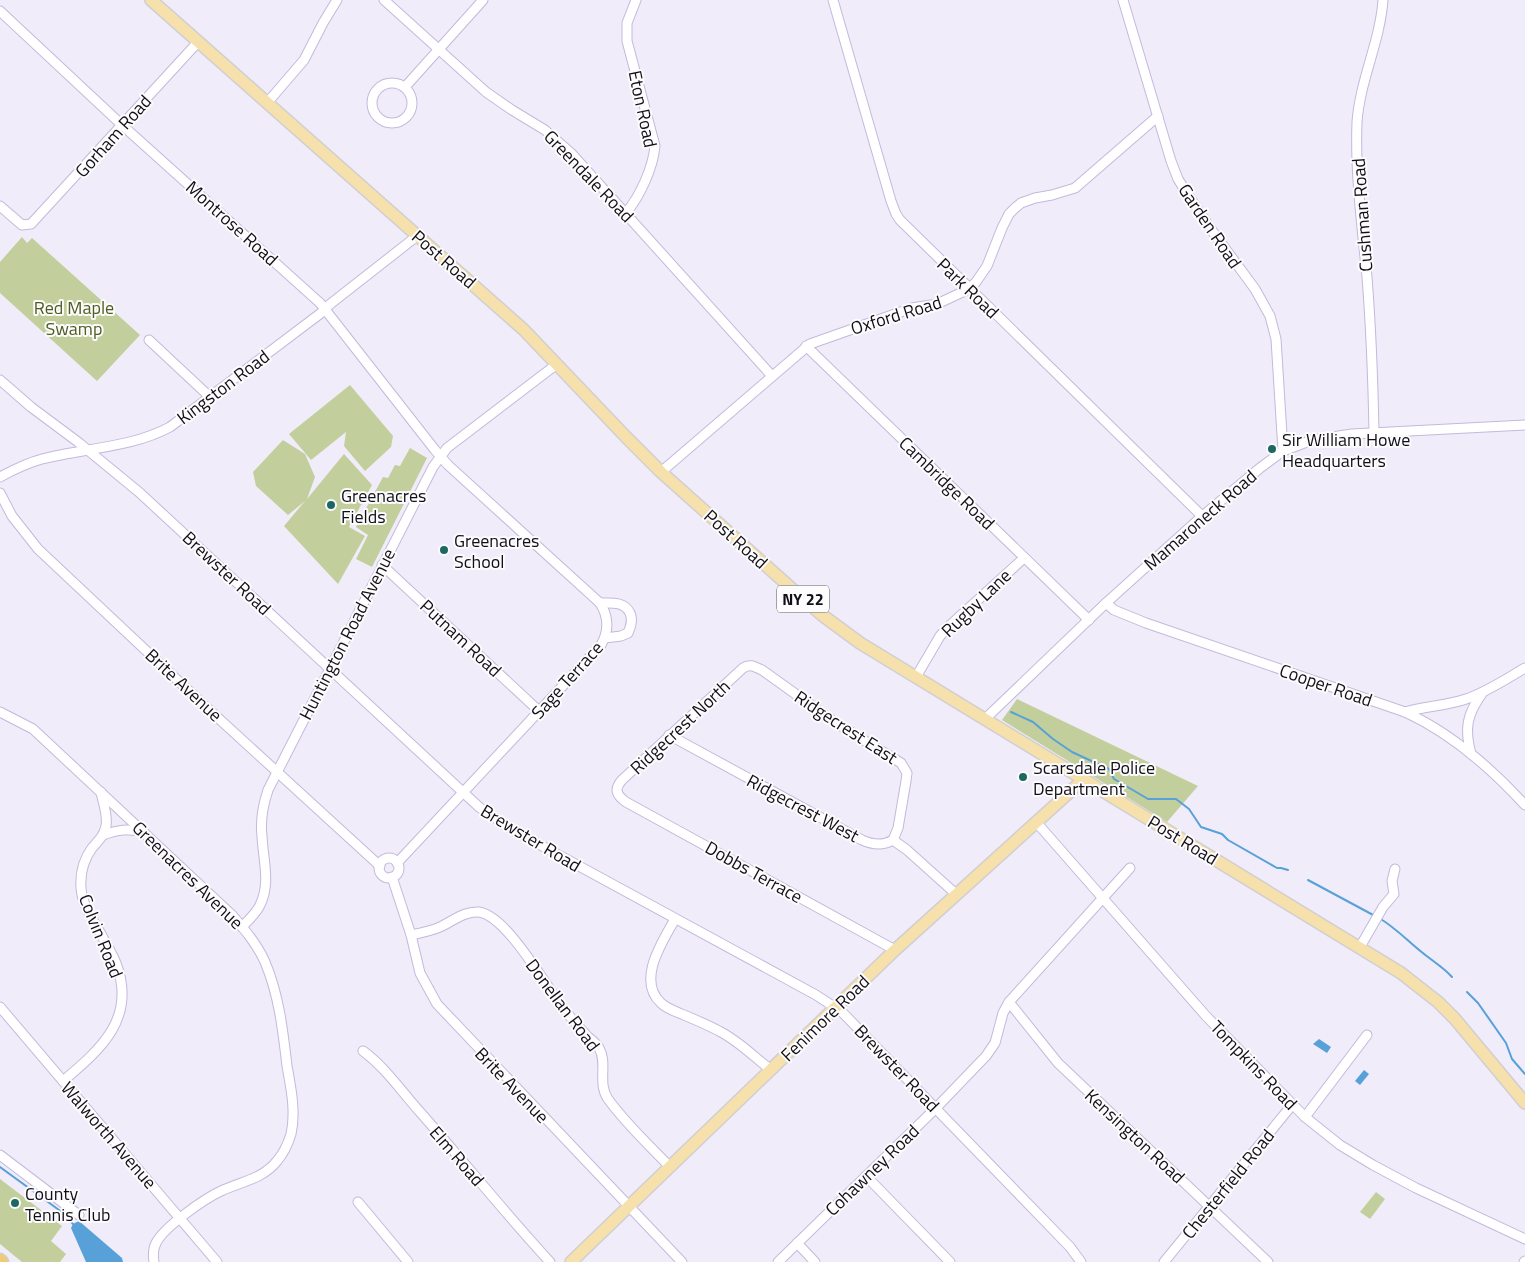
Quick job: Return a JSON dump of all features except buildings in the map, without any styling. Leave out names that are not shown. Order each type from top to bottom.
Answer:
[{"type":"main road","name":"Post Road","points":[[151,0],[524,330],[661,472],[822,615],[860,643],[1401,973],[1438,1002],[1469,1034],[1525,1103]]},
{"type":"main road","name":"Fenimore Road","points":[[571,1262],[895,950],[1084,779]]},
{"type":"street","points":[[267,103],[304,60],[337,0]]},
{"type":"street","name":"Greendale Road","points":[[384,0],[486,92],[559,141],[772,376]]},
{"type":"street","points":[[404,87],[483,0]]},
{"type":"street","name":"Eton Road","points":[[626,213],[648,175],[655,146],[628,41],[627,23],[636,0]]},
{"type":"street","name":"Park Road","points":[[833,0],[896,214],[906,228],[1202,516]]},
{"type":"street","name":"Garden Road","points":[[1123,0],[1178,179],[1213,232],[1255,289],[1270,316],[1276,339],[1283,451]]},
{"type":"street","name":"Cushman Road","points":[[1374,432],[1371,330],[1361,218],[1357,124],[1360,96],[1377,37],[1382,0]]},
{"type":"street","name":"Montrose Road","points":[[0,11],[122,125],[300,284],[325,309],[441,456]]},
{"type":"street","name":"Gorham Road","points":[[0,206],[25,226],[36,220],[198,42]]},
{"type":"street","points":[[384,84],[399,84],[404,87],[412,101],[408,115],[394,123],[382,120],[377,116],[372,105],[375,92],[384,84]]},
{"type":"street","name":"Oxford Road","points":[[661,472],[806,346],[912,308],[938,304],[969,289],[987,266],[1002,228],[1009,214],[1015,208],[1027,200],[1075,188],[1158,116]]},
{"type":"street","name":"Kingston Road","points":[[0,478],[37,460],[88,451],[154,434],[170,427],[417,236]]},
{"type":"street","points":[[149,340],[210,397]]},
{"type":"street","name":"Cambridge Road","points":[[806,346],[1088,620]]},
{"type":"street","name":"Huntington Road Avenue","points":[[242,927],[258,909],[264,892],[266,877],[262,816],[266,797],[277,771],[427,478],[447,448],[557,364]]},
{"type":"street","name":"Brewster Road","points":[[0,380],[31,407],[140,493],[479,807],[511,830],[816,995],[842,1012],[1070,1247],[1081,1262]]},
{"type":"street","name":"Mamaroneck Road","points":[[985,719],[1106,603],[1202,516],[1283,451],[1323,438],[1374,432],[1525,426]]},
{"type":"street","name":"Sage Terrace","points":[[397,862],[601,645],[605,638],[608,624],[600,603],[441,456]]},
{"type":"street","name":"Brite Avenue","points":[[0,494],[12,516],[38,549],[205,706],[380,866],[380,871],[384,876],[392,877],[411,935],[420,972],[437,1004],[682,1262]]},
{"type":"street","name":"Rugby Lane","points":[[916,677],[940,636],[948,627],[1024,558]]},
{"type":"street","name":"Putnam Road","points":[[382,565],[539,711]]},
{"type":"street","points":[[600,603],[625,606],[631,617],[631,627],[628,633],[605,638]]},
{"type":"street","name":"Cooper Road","points":[[1106,603],[1114,610],[1146,623],[1405,712],[1433,726],[1471,754],[1525,805]]},
{"type":"street","name":"Ridgecrest North","points":[[616,792],[622,780],[669,735],[748,665]]},
{"type":"street","name":"Ridgecrest East","points":[[748,665],[762,670],[836,723],[901,763],[907,773],[898,828],[893,840]]},
{"type":"street","points":[[1405,712],[1465,699],[1483,692],[1525,668]]},
{"type":"street","points":[[1471,754],[1468,744],[1467,724],[1471,710],[1483,692]]},
{"type":"street","name":"Greenacres Avenue","points":[[3,714],[33,730],[232,915],[252,938],[264,960],[277,997],[293,1111],[291,1134],[282,1154],[266,1172],[212,1196],[180,1219],[162,1235],[155,1245],[154,1262]]},
{"type":"street","name":"Ridgecrest West","points":[[669,735],[870,844],[882,844],[893,840]]},
{"type":"street","points":[[101,792],[106,814],[106,825],[103,835]]},
{"type":"street","name":"Dobbs Terrace","points":[[616,792],[626,802],[895,950]]},
{"type":"street","name":"Tompkins Road","points":[[1037,823],[1206,1016],[1292,1105],[1340,1145],[1373,1165],[1416,1188],[1525,1239]]},
{"type":"street","points":[[103,835],[115,830],[126,829],[144,832]]},
{"type":"street","name":"Colvin Road","points":[[63,1081],[106,1041],[114,1027],[120,1010],[121,990],[118,970],[88,910],[81,889],[81,876],[88,855],[103,835]]},
{"type":"street","points":[[893,840],[907,850],[956,894]]},
{"type":"street","points":[[380,866],[390,858],[397,862],[398,872],[392,877]]},
{"type":"street","name":"Cohawney Road","points":[[778,1262],[936,1108],[992,1049],[1009,1002],[1130,868]]},
{"type":"street","points":[[1360,947],[1376,918],[1394,894],[1392,881],[1395,869]]},
{"type":"street","name":"Donellan Road","points":[[411,935],[442,926],[472,913],[484,914],[499,923],[525,955],[568,1015],[600,1049],[603,1089],[608,1099],[627,1123],[670,1167]]},
{"type":"street","points":[[676,919],[657,953],[652,969],[655,995],[661,1003],[671,1010],[722,1032],[771,1070]]},
{"type":"street","name":"Kensington Road","points":[[1009,1002],[1058,1063],[1268,1262]]},
{"type":"street","name":"Walworth Avenue","points":[[0,1008],[217,1262]]},
{"type":"street","points":[[1305,1116],[1367,1035]]},
{"type":"street","name":"Elm Road","points":[[363,1051],[378,1065],[550,1262]]},
{"type":"street","name":"Chesterfield Road","points":[[1164,1262],[1292,1105]]},
{"type":"street","points":[[0,1155],[79,1215]]},
{"type":"street","points":[[866,1176],[950,1262]]},
{"type":"street","points":[[358,1202],[408,1262]]},
{"type":"street","points":[[797,1243],[815,1262]]},
{"type":"green space","name":"Red Maple Swamp","points":[[22,237],[27,243],[32,238],[140,335],[97,381],[0,293],[0,262]]},
{"type":"green space","points":[[350,385],[393,436],[391,447],[365,471],[344,446],[346,432],[311,460],[289,434]]},
{"type":"green space","name":"Greenacres Fields","points":[[283,440],[305,454],[315,477],[307,499],[344,454],[372,485],[349,527],[365,536],[338,584],[284,526],[305,501],[288,515],[256,486],[253,472]]},
{"type":"green space","points":[[410,448],[427,458],[372,567],[356,559],[368,535],[356,527],[383,477],[388,478],[395,465],[400,466]]},
{"type":"green space","points":[[1017,699],[1198,786],[1167,822],[1002,720]]},
{"type":"green space","name":"County Tennis Club","points":[[0,1179],[62,1226],[51,1241],[66,1254],[60,1262],[22,1262],[0,1244]]},
{"type":"green space","points":[[1376,1192],[1385,1199],[1370,1219],[1360,1212]]},
{"type":"water","points":[[1319,1039],[1331,1047],[1327,1053],[1313,1044]]},
{"type":"water","points":[[1364,1070],[1369,1074],[1360,1085],[1355,1081]]},
{"type":"water","points":[[79,1221],[122,1258],[123,1262],[86,1262],[71,1228],[73,1224]]},
{"type":"waterway","points":[[1011,712],[1033,722],[1072,752],[1109,769],[1114,779],[1148,799],[1176,799],[1189,809],[1201,827],[1222,834],[1228,840],[1277,868],[1288,870]]},
{"type":"waterway","points":[[1308,880],[1375,916]]},
{"type":"waterway","points":[[1379,918],[1452,977]]},
{"type":"waterway","points":[[1467,992],[1478,1003],[1506,1043],[1512,1059],[1525,1074]]},
{"type":"waterway","points":[[0,1167],[59,1210],[73,1224]]},
{"type":"place","name":"Sir William Howe Headquarters","points":[[1272,449]]},
{"type":"place","name":"Greenacres Fields","points":[[331,505]]},
{"type":"place","name":"Greenacres School","points":[[444,550]]},
{"type":"place","name":"Scarsdale Police Department","points":[[1023,777]]},
{"type":"place","name":"County Tennis Club","points":[[15,1203]]}]
